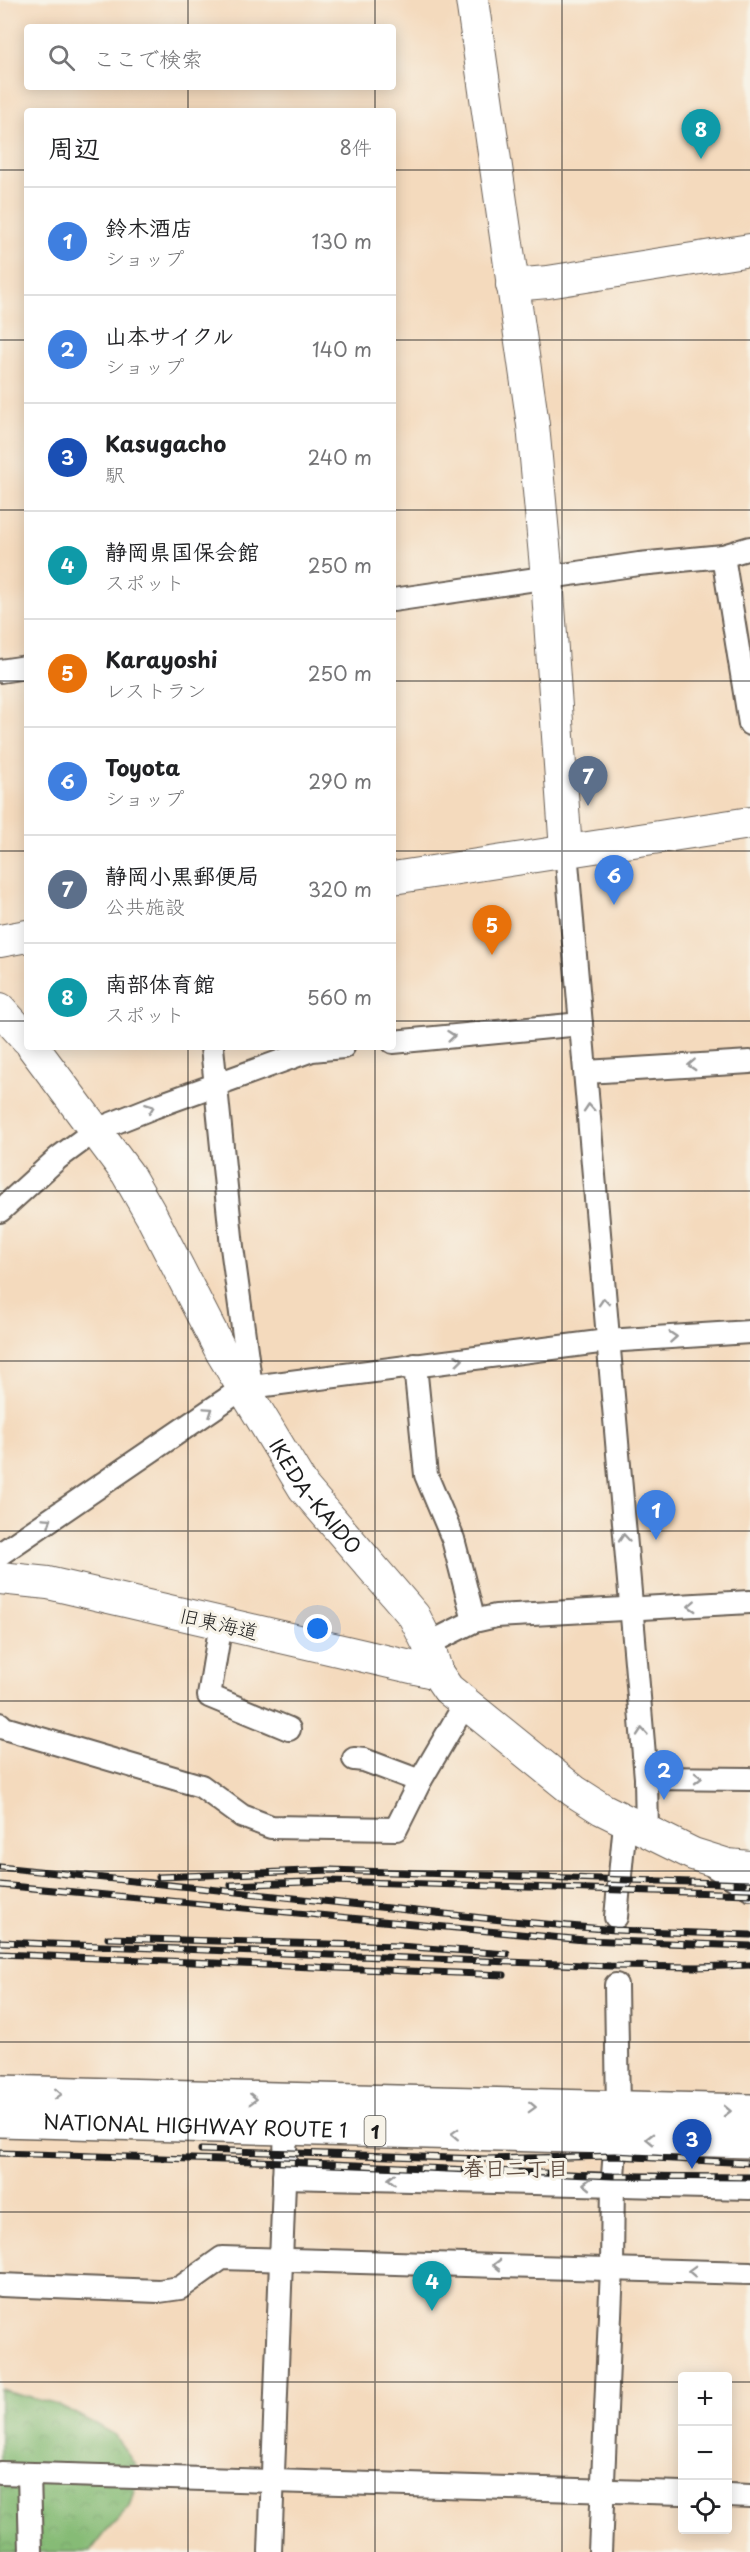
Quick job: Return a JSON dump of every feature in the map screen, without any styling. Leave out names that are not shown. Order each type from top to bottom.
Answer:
[{"type":"highway","name":"NATIONAL HIGHWAY ROUTE 1","points":[[0,2092],[617,2124],[750,2141]]},
{"type":"highway","name":"NATIONAL HIGHWAY ROUTE 1","points":[[0,2120],[286,2129],[617,2124],[750,2111]]},
{"type":"street","points":[[472,0],[533,425],[547,578],[566,851],[646,1778],[616,1917]]},
{"type":"street","points":[[512,285],[548,282],[750,250]]},
{"type":"street","points":[[396,600],[639,564],[723,556],[750,548]]},
{"type":"street","points":[[723,556],[750,724]]},
{"type":"street","points":[[0,671],[24,667]]},
{"type":"street","points":[[396,878],[750,823]]},
{"type":"street","points":[[0,941],[24,937]]},
{"type":"street","points":[[0,1009],[24,1036]]},
{"type":"street","points":[[396,1042],[581,1024]]},
{"type":"street","name":"IKEDA-KAIDO","points":[[35,1050],[127,1173],[303,1488],[414,1616],[448,1689],[574,1791],[636,1828],[693,1854],[728,1865],[739,1871]]},
{"type":"street","points":[[212,1050],[247,1388]]},
{"type":"street","points":[[0,1211],[58,1158],[96,1130],[312,1050]]},
{"type":"street","points":[[586,1072],[750,1062]]},
{"type":"street","points":[[0,1554],[247,1388],[607,1341],[750,1332]]},
{"type":"street","points":[[415,1365],[426,1475],[453,1539],[474,1621]]},
{"type":"street","name":"旧東海道","points":[[0,1578],[48,1583],[221,1623],[433,1659]]},
{"type":"street","points":[[433,1659],[474,1621],[496,1616],[750,1602]]},
{"type":"street","points":[[221,1623],[209,1696],[289,1729]]},
{"type":"street","points":[[0,1724],[4,1728],[201,1786],[242,1816],[272,1827],[396,1829],[420,1781],[465,1704]]},
{"type":"street","points":[[354,1759],[364,1760],[420,1781]]},
{"type":"street","points":[[646,1778],[750,1779]]},
{"type":"street","points":[[739,1871],[750,1888]]},
{"type":"street","points":[[600,2552],[617,2124],[616,1985]]},
{"type":"street","points":[[270,2552],[286,2129]]},
{"type":"street","points":[[284,2177],[750,2188]]},
{"type":"street","points":[[0,2285],[159,2291],[180,2288],[222,2258],[750,2273]]},
{"type":"street","points":[[0,2473],[678,2493]]},
{"type":"street","points":[[29,2474],[32,2552]]},
{"type":"street","points":[[732,2495],[750,2496]]},
{"type":"green space","points":[[0,2390],[59,2405],[114,2434],[140,2472],[129,2507],[90,2552],[0,2552]]},
{"type":"railway","points":[[0,1867],[511,1921],[615,1930],[750,1935]]},
{"type":"railway","points":[[159,1877],[330,1870],[750,1884]]},
{"type":"railway","points":[[231,1885],[330,1881],[750,1894]]},
{"type":"railway","points":[[0,1885],[584,1940],[750,1946]]},
{"type":"railway","points":[[108,1938],[399,1946],[507,1954]]},
{"type":"railway","points":[[0,1942],[610,1966],[750,1965]]},
{"type":"railway","points":[[0,1954],[504,1975]]},
{"type":"railway","points":[[201,2150],[484,2159],[615,2156],[750,2163]]},
{"type":"railway","points":[[0,2153],[613,2176],[750,2177]]},
{"type":"place","name":"南部体育館","points":[[701,159]]},
{"type":"place","name":"静岡小黒郵便局","points":[[588,806]]},
{"type":"place","name":"Toyota","points":[[614,905]]},
{"type":"place","name":"Karayoshi","points":[[492,955]]},
{"type":"place","name":"鈴木酒店","points":[[656,1540]]},
{"type":"place","name":"山本サイクル","points":[[664,1800]]},
{"type":"place","name":"Kasugacho","points":[[692,2169]]},
{"type":"place","name":"静岡県国保会館","points":[[432,2311]]},
{"type":"district","name":"春日二丁目","points":[[516,2167]]}]
